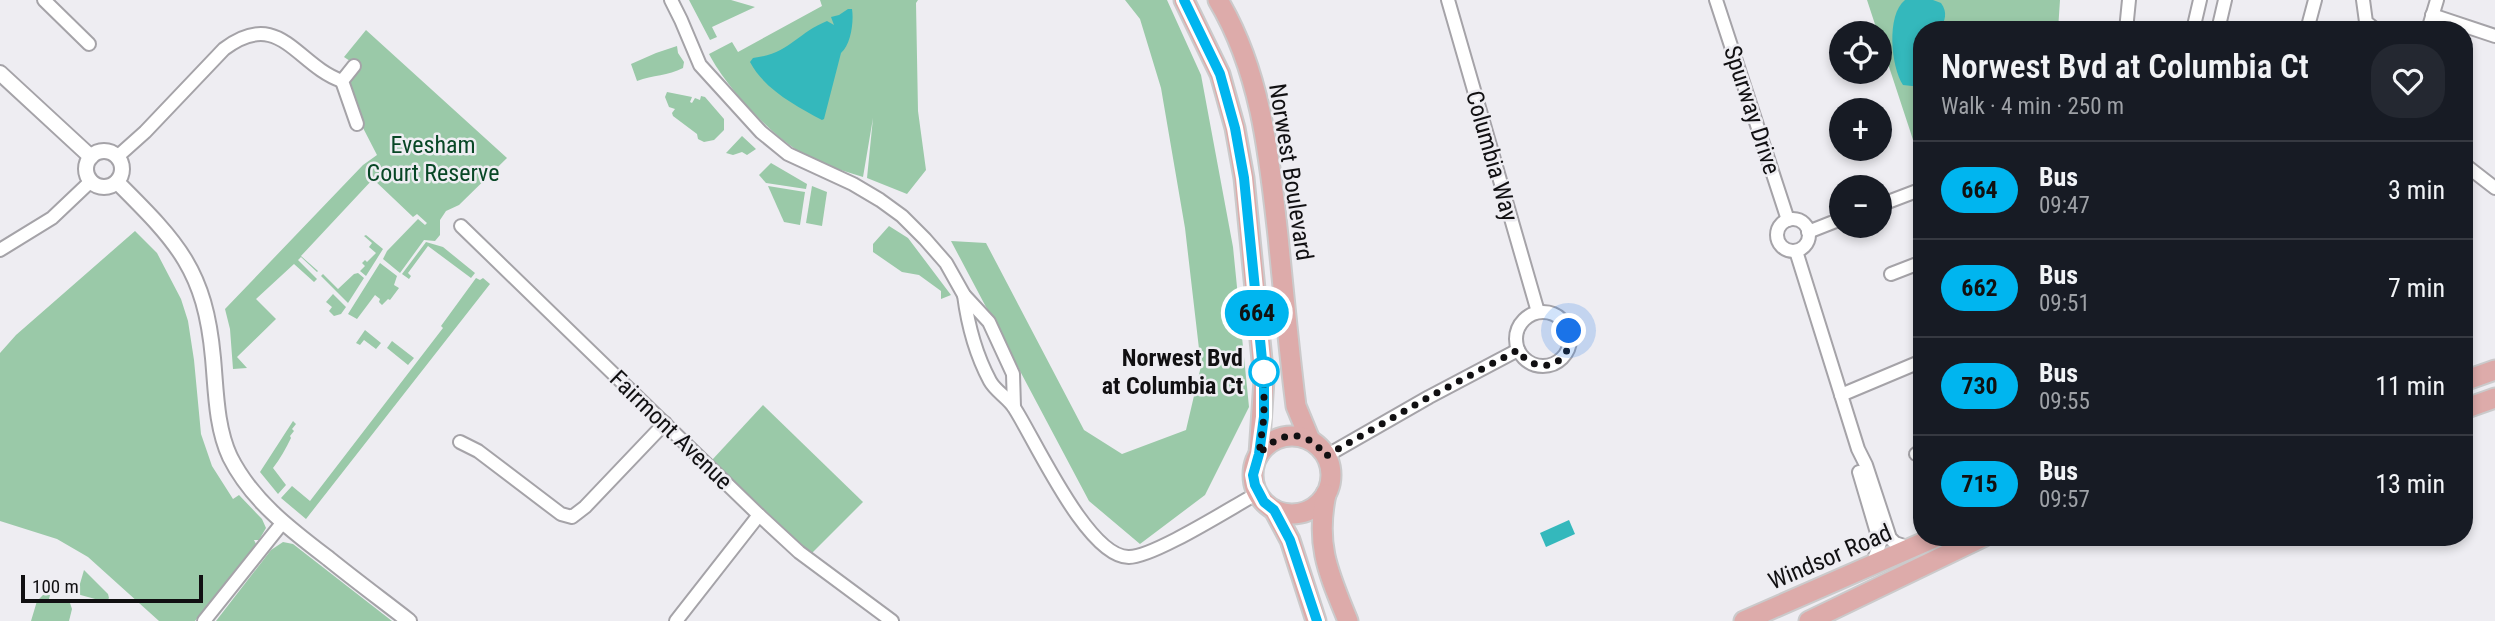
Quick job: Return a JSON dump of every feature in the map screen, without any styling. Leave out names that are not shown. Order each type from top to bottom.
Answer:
[{"type":"main road","name":"Norwest Boulevard","points":[[1184,0],[1220,74],[1235,128],[1244,178],[1264,380],[1264,417],[1259,454]]},
{"type":"main road","name":"Norwest Boulevard","points":[[1218,0],[1251,76],[1262,115],[1271,171],[1294,390],[1301,421],[1310,440]]},
{"type":"main road","points":[[2473,378],[2495,370]]},
{"type":"main road","points":[[1327,493],[1315,506],[1303,512],[1284,514],[1274,510],[1258,493],[1253,475],[1259,454],[1268,444],[1285,436],[1295,436],[1310,440],[1321,448],[1326,456],[1331,481],[1322,513],[1321,537],[1329,570],[1348,621]]},
{"type":"main road","points":[[1274,510],[1290,540],[1317,621]]},
{"type":"main road","name":"Windsor Road","points":[[1744,621],[1916,546]]},
{"type":"main road","name":"Windsor Road","points":[[1816,620],[1965,546]]},
{"type":"street","points":[[44,0],[89,44]]},
{"type":"street","points":[[670,0],[700,65],[761,132],[788,154],[853,184],[902,216],[946,263],[964,295],[989,322],[1013,374],[1014,407]]},
{"type":"street","name":"Columbia Way","points":[[1448,0],[1538,312]]},
{"type":"street","name":"Spurway Drive","points":[[1716,0],[1788,220]]},
{"type":"street","points":[[2127,21],[2129,0]]},
{"type":"street","points":[[2195,21],[2200,0]]},
{"type":"street","points":[[2220,21],[2225,0]]},
{"type":"street","points":[[2310,21],[2315,0]]},
{"type":"street","points":[[2363,0],[2366,21]]},
{"type":"street","points":[[2430,21],[2437,0]]},
{"type":"street","points":[[2432,15],[2450,21]]},
{"type":"street","points":[[2473,29],[2495,36]]},
{"type":"street","points":[[117,156],[145,132],[224,49],[248,36],[282,39],[323,72],[342,81],[357,124]]},
{"type":"street","points":[[342,81],[354,66]]},
{"type":"street","points":[[0,73],[91,157]]},
{"type":"street","points":[[101,151],[117,156],[122,172],[117,182],[101,187],[91,181],[86,172],[91,157],[101,151]]},
{"type":"street","points":[[2473,171],[2495,188]]},
{"type":"street","points":[[0,250],[52,218],[91,181]]},
{"type":"street","points":[[117,182],[161,226],[198,283],[209,321],[219,419],[229,454],[245,484],[283,522],[409,621]]},
{"type":"street","points":[[1892,200],[1913,192]]},
{"type":"street","points":[[1788,220],[1803,223],[1808,232],[1807,241],[1796,251],[1786,249],[1778,242],[1777,231],[1783,222],[1788,220]]},
{"type":"street","points":[[1808,232],[1829,224]]},
{"type":"street","name":"Fairmont Avenue","points":[[461,226],[799,552],[892,621]]},
{"type":"street","points":[[1796,251],[1858,449],[1891,538],[1895,543],[1911,548]]},
{"type":"street","points":[[1891,274],[1913,265]]},
{"type":"street","points":[[964,295],[969,332],[991,384],[1014,407],[1034,447],[1097,539],[1118,555],[1128,558],[1156,549],[1258,493]]},
{"type":"street","points":[[1538,312],[1549,313],[1563,321],[1570,336],[1567,350],[1557,362],[1545,366],[1530,362],[1518,350],[1516,335],[1519,326],[1529,315],[1538,312]]},
{"type":"street","points":[[1326,456],[1518,350]]},
{"type":"street","points":[[1841,395],[1913,365]]},
{"type":"street","points":[[460,442],[478,451],[561,514],[572,517],[585,507],[665,423]]},
{"type":"street","points":[[1858,449],[1859,472],[1880,543],[1872,566]]},
{"type":"street","points":[[681,619],[759,515]]},
{"type":"street","points":[[204,621],[283,522]]},
{"type":"green space","points":[[689,0],[731,0],[755,7],[712,27],[717,37],[710,40]]},
{"type":"green space","points":[[820,0],[918,0],[918,111],[926,170],[907,194],[867,178],[873,118],[863,177],[816,161],[786,142],[755,115],[728,83],[709,54],[732,42],[738,52],[822,6]]},
{"type":"green space","points":[[1125,0],[1167,0],[1201,75],[1233,247],[1249,407],[1205,495],[1140,544],[1089,501],[951,241],[986,243],[1084,430],[1122,454],[1186,430],[1201,366],[1185,228],[1161,88],[1140,19]]},
{"type":"green space","points":[[1867,0],[2060,0],[2059,21],[1913,21],[1913,140],[1892,76],[1892,21],[1874,21]]},
{"type":"green space","name":"Evesham Court Reserve","points":[[366,30],[507,158],[459,205],[446,211],[440,220],[440,235],[435,241],[424,240],[400,273],[383,259],[387,251],[418,219],[425,225],[427,223],[417,214],[413,217],[373,179],[301,256],[318,271],[301,257],[298,260],[317,279],[314,282],[294,264],[256,299],[276,319],[237,357],[247,368],[233,369],[230,329],[225,309],[363,165],[377,155],[361,124],[348,82],[359,67],[344,57]]},
{"type":"green space","points":[[677,46],[684,62],[683,68],[637,81],[631,64]]},
{"type":"green space","points":[[667,92],[692,97],[692,103],[695,98],[700,100],[701,96],[705,97],[724,119],[724,130],[714,140],[704,142],[698,139],[697,134],[673,116],[675,109],[669,107],[665,97]]},
{"type":"green space","points":[[742,136],[756,149],[747,155],[742,152],[733,155],[726,153]]},
{"type":"green space","points":[[771,163],[807,184],[806,189],[766,183],[759,175]]},
{"type":"green space","points":[[768,186],[805,192],[800,225],[784,222]]},
{"type":"green space","points":[[812,186],[827,192],[822,226],[806,223]]},
{"type":"green space","points":[[889,226],[908,238],[951,295],[941,299],[941,291],[919,275],[902,272],[873,252],[873,244]]},
{"type":"green space","points":[[135,231],[157,253],[181,299],[188,321],[194,360],[201,434],[212,466],[233,499],[239,495],[262,519],[266,528],[259,540],[254,540],[256,544],[195,621],[159,621],[88,557],[57,539],[0,521],[0,353],[16,335]]},
{"type":"green space","points":[[364,236],[383,249],[366,276],[360,271],[365,266],[362,263],[376,253],[369,247],[372,243]]},
{"type":"green space","points":[[426,242],[443,247],[475,273],[471,278],[428,246],[408,273],[411,276],[409,279],[402,274]]},
{"type":"green space","points":[[380,263],[397,276],[394,285],[399,288],[390,300],[382,305],[375,295],[357,319],[348,314]]},
{"type":"green space","points":[[358,273],[364,278],[348,303],[321,276],[323,274],[338,289]]},
{"type":"green space","points":[[476,278],[483,278],[490,284],[306,519],[281,498],[292,486],[310,501],[443,328],[441,326]]},
{"type":"green space","points":[[333,294],[346,307],[341,314],[334,316],[329,311],[332,307],[326,302]]},
{"type":"green space","points":[[365,330],[381,343],[376,349],[364,340],[360,345],[356,343]]},
{"type":"green space","points":[[392,341],[414,358],[408,365],[387,348]]},
{"type":"green space","points":[[763,405],[863,502],[811,554],[712,460]]},
{"type":"green space","points":[[293,421],[296,424],[292,429],[294,431],[273,468],[286,485],[278,494],[260,472]]},
{"type":"green space","points":[[283,542],[293,544],[392,621],[216,621],[271,550]]},
{"type":"green space","points":[[84,570],[108,594],[106,602],[77,594]]},
{"type":"green space","points":[[43,595],[50,595],[49,599],[70,603],[72,609],[69,621],[31,621],[37,601]]},
{"type":"water","points":[[1905,0],[1933,0],[1941,3],[1945,13],[1944,21],[1913,21],[1913,86],[1903,85],[1896,66],[1892,41],[1895,17]]},
{"type":"water","points":[[852,9],[851,32],[841,53],[822,120],[772,89],[750,62],[753,58],[784,48],[827,21],[834,25],[831,17]]},
{"type":"water","points":[[1569,520],[1575,534],[1546,547],[1540,533]]},
{"type":"bus line","name":"664","points":[[1184,0],[1220,74],[1235,128],[1244,178],[1264,380],[1264,417],[1253,475],[1255,485],[1264,502],[1274,510],[1290,540],[1317,621]]},
{"type":"place","name":"Norwest Bvd at Columbia Ct","points":[[1264,372]]},
{"type":"route","points":[[1264,372],[1264,417],[1259,454],[1275,439],[1295,436],[1310,440],[1321,448],[1326,456],[1518,350],[1534,364],[1545,366],[1557,362],[1567,350],[1569,331]]}]
